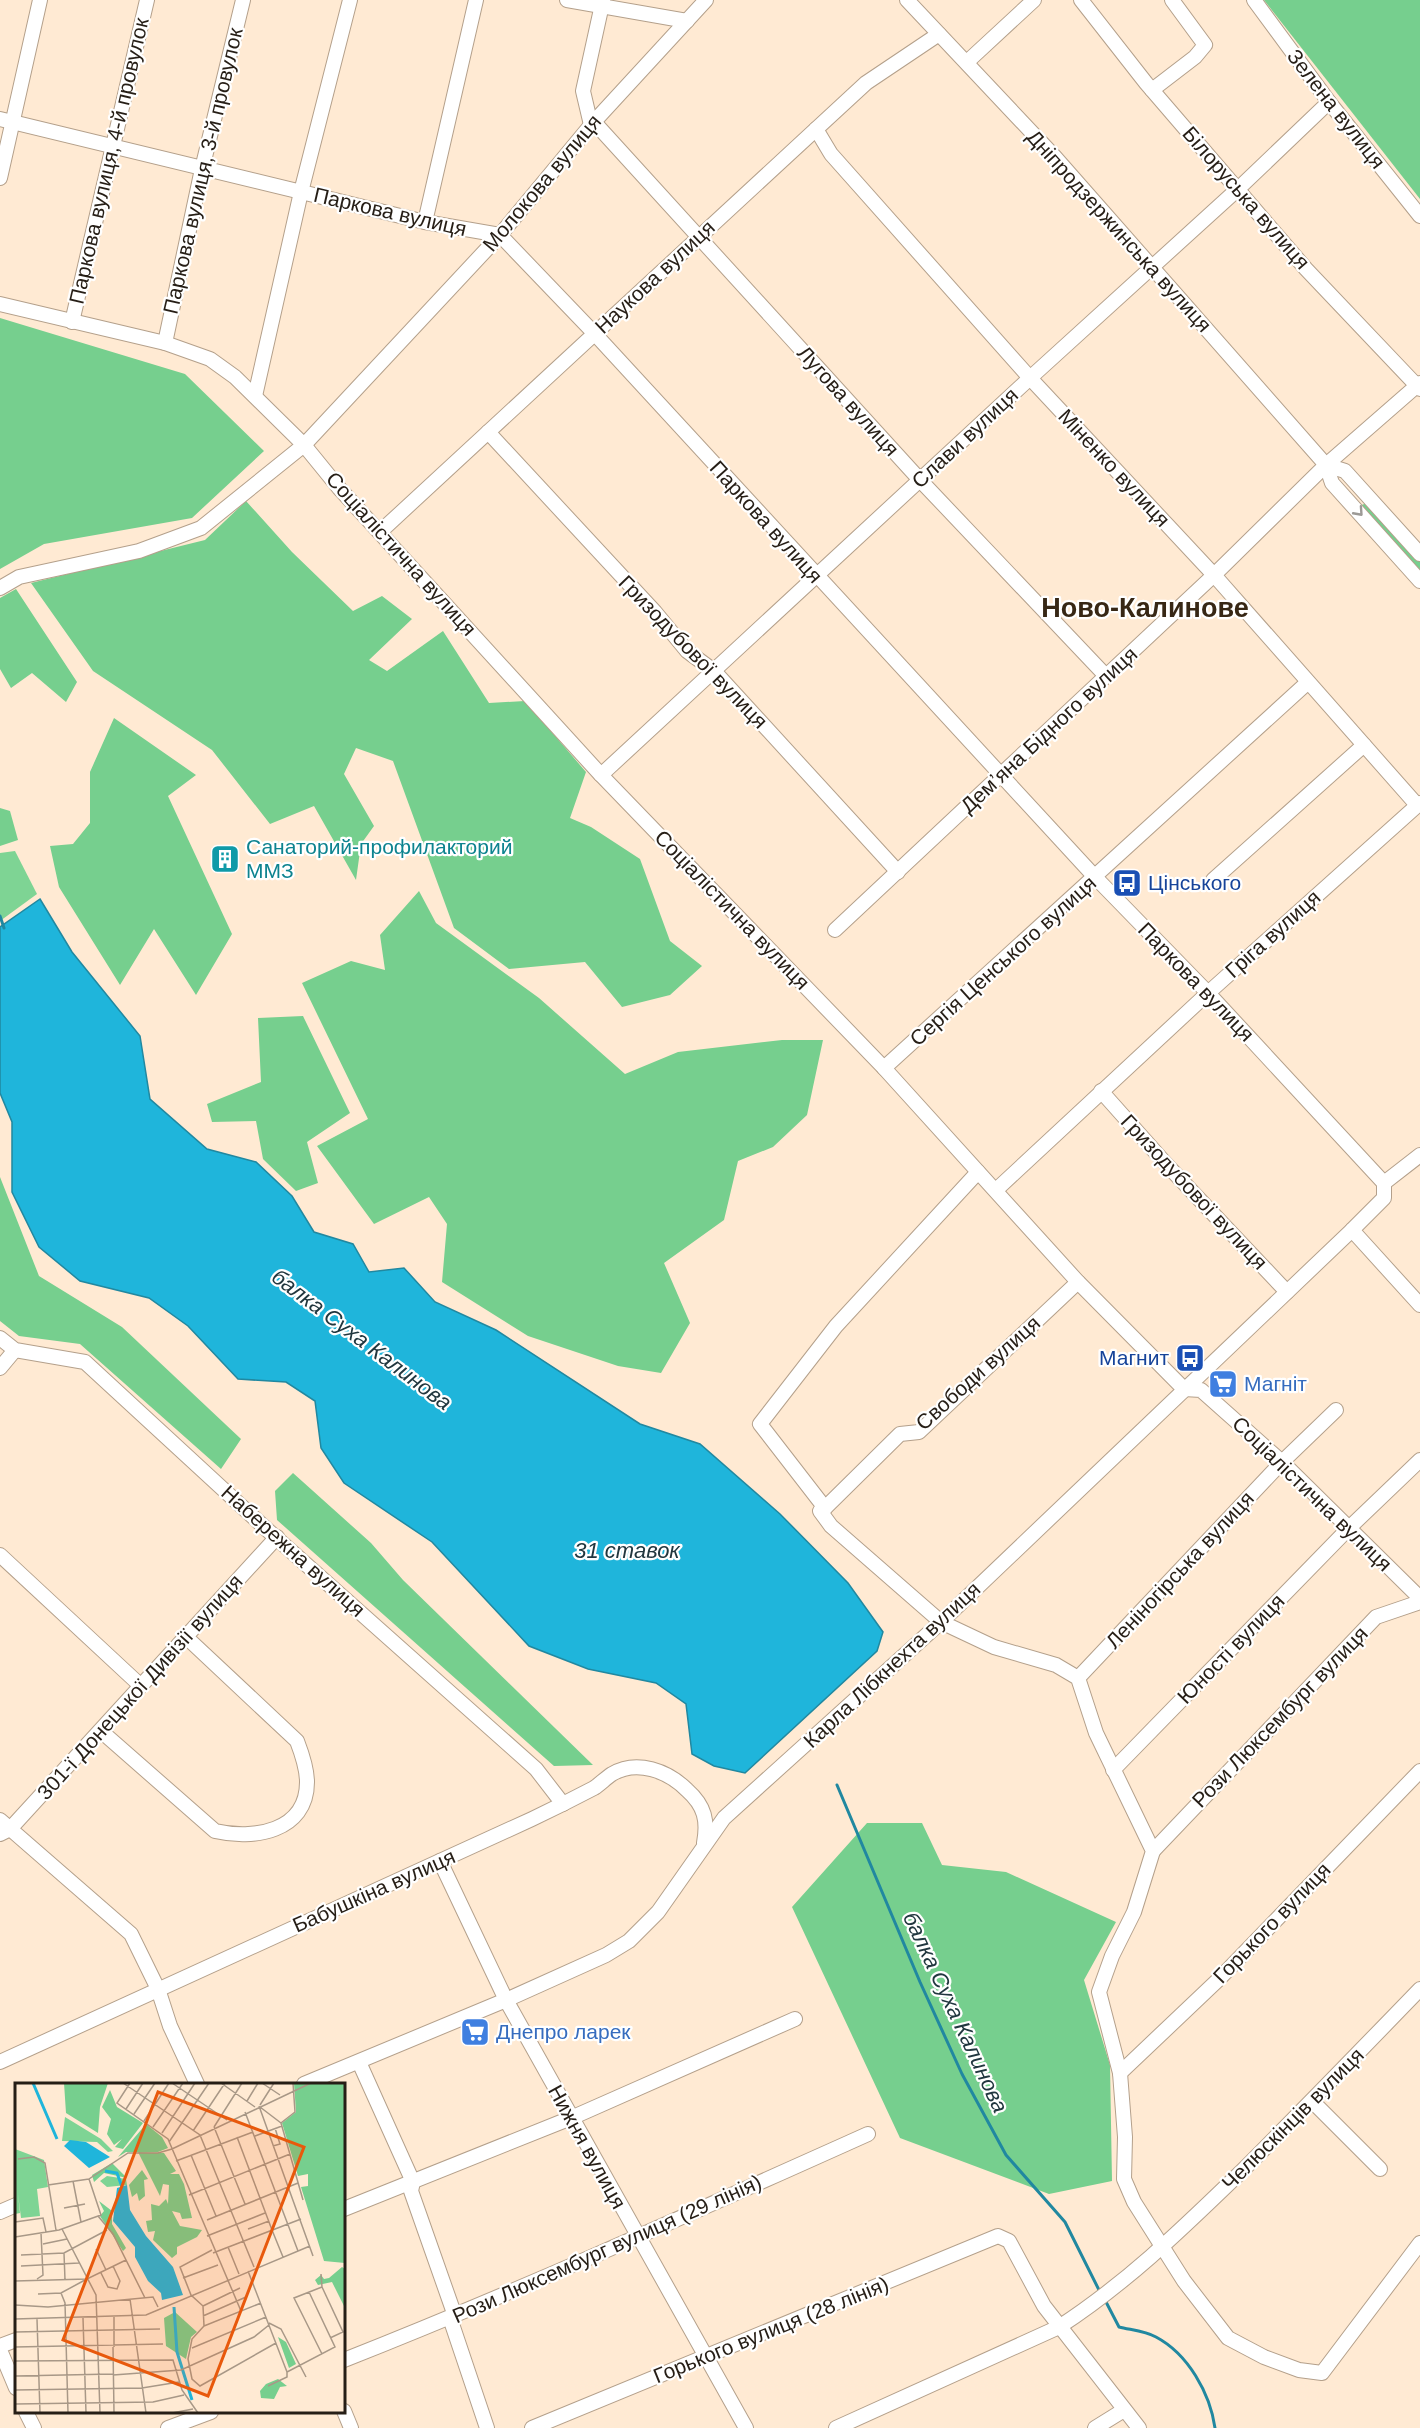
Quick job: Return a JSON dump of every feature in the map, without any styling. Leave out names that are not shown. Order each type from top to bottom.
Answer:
[{"type":"street","points":[[0,178],[6,121],[40,0]]},
{"type":"street","name":"Паркова вулиця, 4-й провулок","points":[[72,322],[147,0]]},
{"type":"street","name":"Паркова вулиця, 3-й провулок","points":[[165,343],[202,169],[243,0]]},
{"type":"street","points":[[255,396],[301,192],[350,0]]},
{"type":"street","points":[[425,222],[476,0]]},
{"type":"street","points":[[567,0],[602,4],[687,21]]},
{"type":"street","name":"Молокова вулиця","points":[[304,445],[500,235],[593,123],[706,0]]},
{"type":"street","name":"Дніпродзержинська вулиця","points":[[908,0],[1055,157],[1326,465],[1332,483],[1420,581]]},
{"type":"street","points":[[967,62],[1034,0]]},
{"type":"street","name":"Білоруська вулиця","points":[[1081,0],[1152,90],[1239,188],[1306,269],[1419,386]]},
{"type":"street","points":[[1152,90],[1195,57],[1205,45],[1172,0]]},
{"type":"street","name":"Зелена вулиця","points":[[1254,0],[1329,102],[1420,216]]},
{"type":"street","points":[[593,123],[583,91],[602,4]]},
{"type":"street","name":"Наукова вулиця","points":[[381,531],[866,83],[939,34]]},
{"type":"street","name":"Слави вулиця","points":[[601,775],[1029,378],[1239,188],[1329,102]]},
{"type":"street","name":"Паркова вулиця","points":[[6,121],[425,222],[500,235],[594,333],[816,577],[1095,877],[1208,993],[1384,1183]]},
{"type":"street","name":"Лугова вулиця","points":[[593,123],[920,480],[1106,676]]},
{"type":"street","name":"Міненко вулиця","points":[[816,129],[831,154],[1029,378],[1214,575],[1418,804]]},
{"type":"street","name":"Соціалістична вулиця","points":[[0,304],[165,343],[210,359],[235,376],[304,445],[339,488],[381,531],[601,775],[884,1068],[1078,1282],[1184,1389],[1201,1390],[1282,1462],[1420,1600]]},
{"type":"street","name":"Дем’яна Бідного вулиця","points":[[835,930],[1002,776],[1326,465],[1419,386]]},
{"type":"street","name":"Гризодубової вулиця","points":[[488,432],[655,612],[687,651],[714,671],[898,872]]},
{"type":"street","points":[[0,588],[19,577],[139,551],[201,528],[304,445]]},
{"type":"street","name":"Дніпродзержинська вулиця","points":[[1326,465],[1345,471],[1420,554]]},
{"type":"street","name":"Сергія Ценського вулиця","points":[[884,1068],[1308,683]]},
{"type":"street","points":[[1214,880],[1364,745]]},
{"type":"street","name":"Гріга вулиця","points":[[996,1191],[1101,1091],[1418,804]]},
{"type":"street","name":"Гризодубової вулиця","points":[[1101,1091],[1166,1164],[1287,1292]]},
{"type":"street","name":"Карла Лібкнехта вулиця","points":[[309,2083],[506,2000],[606,1955],[628,1941],[658,1912],[724,1818],[941,1622],[1352,1230],[1384,1198],[1384,1183],[1420,1155]]},
{"type":"street","points":[[978,1172],[836,1326],[760,1424],[825,1508],[820,1511],[831,1526],[941,1622],[994,1647],[1056,1665],[1078,1678],[1096,1733],[1153,1851],[1134,1912],[1112,1956],[1099,1992],[1120,2073],[1125,2137],[1124,2179],[1134,2202],[1197,2299],[1228,2338],[1264,2357],[1299,2370],[1322,2373],[1420,2243]]},
{"type":"street","points":[[1352,1230],[1420,1305]]},
{"type":"street","name":"Свободи вулиця","points":[[825,1508],[900,1434],[919,1432],[1078,1282]]},
{"type":"street","name":"Набережна вулиця","points":[[0,1338],[15,1350],[85,1362],[536,1769],[563,1804]]},
{"type":"street","points":[[0,1368],[15,1350]]},
{"type":"street","name":"Леніногірська вулиця","points":[[1078,1678],[1282,1462],[1336,1410]]},
{"type":"street","name":"Юності вулиця","points":[[1113,1770],[1349,1528],[1420,1460]]},
{"type":"street","name":"301-ї Донецької Дивізії вулиця","points":[[0,1841],[3,1828],[101,1731],[277,1537]]},
{"type":"street","points":[[0,1555],[141,1686]]},
{"type":"street","name":"Рози Люксембург вулиця","points":[[1153,1851],[1376,1617],[1420,1600]]},
{"type":"street","points":[[101,1731],[215,1831],[235,1836],[255,1835],[276,1829],[291,1819],[303,1803],[307,1783],[304,1761],[297,1741],[185,1636]]},
{"type":"street","name":"Бабушкіна вулиця","points":[[0,2062],[563,1804],[625,1768],[648,1767],[686,1787],[695,1797],[707,1824],[704,1845]]},
{"type":"street","name":"Горького вулиця","points":[[1120,2073],[1219,1979],[1420,1771]]},
{"type":"street","points":[[3,1828],[131,1934],[158,1989],[170,2026],[196,2083]]},
{"type":"street","name":"Нижня вулиця","points":[[440,1861],[506,2000],[746,2428]]},
{"type":"street","name":"Челюскінців вулиця","points":[[836,2428],[1059,2327],[1091,2306],[1164,2247],[1312,2101],[1420,1989]]},
{"type":"street","points":[[345,2209],[571,2118],[795,2019]]},
{"type":"street","points":[[359,2062],[412,2182],[411,2191],[487,2428]]},
{"type":"street","points":[[1312,2101],[1380,2169]]},
{"type":"street","name":"Рози Люксембург вулиця (29 лiнiя)","points":[[345,2360],[452,2317],[638,2237],[868,2134]]},
{"type":"street","points":[[0,2212],[15,2205]]},
{"type":"street","name":"Горького вулиця (28 лiнiя)","points":[[532,2428],[998,2236],[1009,2241],[1044,2306],[1059,2327]]},
{"type":"street","points":[[1059,2327],[1139,2428]]},
{"type":"street","points":[[15,2340],[0,2348],[15,2386]]},
{"type":"street","points":[[1095,2428],[1124,2410]]},
{"type":"street","points":[[26,2413],[33,2428]]},
{"type":"street","points":[[168,2428],[205,2413],[208,2428]]},
{"type":"street","points":[[345,2413],[351,2428]]},
{"type":"green space","points":[[1264,0],[1420,0],[1420,199]]},
{"type":"green space","points":[[0,318],[185,374],[264,451],[192,518],[44,544],[0,569]]},
{"type":"green space","points":[[246,501],[292,552],[353,611],[382,596],[412,619],[369,660],[387,671],[443,631],[489,703],[525,701],[586,772],[570,818],[591,827],[640,859],[670,941],[702,966],[670,995],[622,1007],[585,962],[509,969],[454,928],[393,761],[356,748],[344,774],[374,826],[361,844],[356,880],[314,806],[270,824],[212,750],[93,671],[31,583],[205,540]]},
{"type":"green space","points":[[1367,503],[1420,562],[1420,574],[1359,506]]},
{"type":"green space","points":[[16,589],[77,682],[66,702],[32,673],[11,688],[0,669],[0,598]]},
{"type":"green space","points":[[114,718],[196,775],[168,796],[232,934],[196,995],[154,929],[120,985],[59,887],[50,846],[73,844],[90,823],[90,772]]},
{"type":"green space","points":[[0,808],[10,811],[18,840],[0,846]]},
{"type":"green space","points":[[15,851],[37,894],[0,921],[0,853]]},
{"type":"green space","points":[[419,891],[436,923],[539,998],[625,1074],[678,1052],[782,1040],[823,1040],[807,1115],[773,1147],[738,1161],[724,1220],[664,1263],[690,1323],[661,1373],[618,1366],[528,1336],[442,1282],[447,1224],[429,1197],[374,1224],[317,1146],[368,1119],[302,983],[351,961],[385,970],[380,935]]},
{"type":"green space","points":[[303,1016],[350,1113],[307,1142],[318,1183],[296,1191],[263,1159],[256,1121],[212,1122],[207,1104],[261,1082],[258,1018]]},
{"type":"green space","points":[[0,1177],[39,1276],[122,1327],[241,1439],[221,1469],[80,1344],[19,1336],[0,1321]]},
{"type":"green space","points":[[293,1473],[371,1543],[403,1580],[593,1765],[554,1766],[277,1520],[275,1491]]},
{"type":"green space","points":[[867,1823],[922,1823],[942,1865],[1006,1872],[1116,1922],[1084,1980],[1110,2065],[1112,2181],[1049,2194],[900,2138],[792,1907]]},
{"type":"water","name":"31 ставок","points":[[40,899],[72,952],[140,1036],[150,1099],[207,1149],[256,1162],[292,1196],[314,1232],[353,1244],[369,1272],[404,1268],[435,1302],[496,1330],[640,1424],[700,1444],[780,1514],[848,1583],[883,1632],[877,1651],[745,1773],[714,1766],[692,1754],[686,1704],[656,1683],[588,1669],[529,1646],[432,1542],[344,1483],[321,1448],[315,1401],[286,1382],[238,1379],[188,1326],[149,1298],[80,1281],[39,1247],[12,1192],[12,1122],[0,1093],[0,927]]},
{"type":"waterway","name":"балка Суха Калинова","points":[[0,916],[4,928]]},
{"type":"waterway","name":"балка Суха Калинова","points":[[837,1785],[920,1982],[962,2074],[1006,2155],[1065,2222],[1100,2292]]},
{"type":"waterway","name":"балка Суха Калинова","points":[[1105,2300],[1119,2327],[1156,2337],[1178,2353],[1203,2388],[1215,2428]]},
{"type":"place","name":"Санаторий-профилакторий ММЗ","points":[[225,859]]},
{"type":"place","name":"Цінського","points":[[1127,883]]},
{"type":"place","name":"Магнит","points":[[1190,1358]]},
{"type":"place","name":"Магніт","points":[[1223,1384]]},
{"type":"place","name":"Днепро ларек","points":[[475,2032]]},
{"type":"district","name":"Ново-Калинове","points":[[1145,608]]}]
